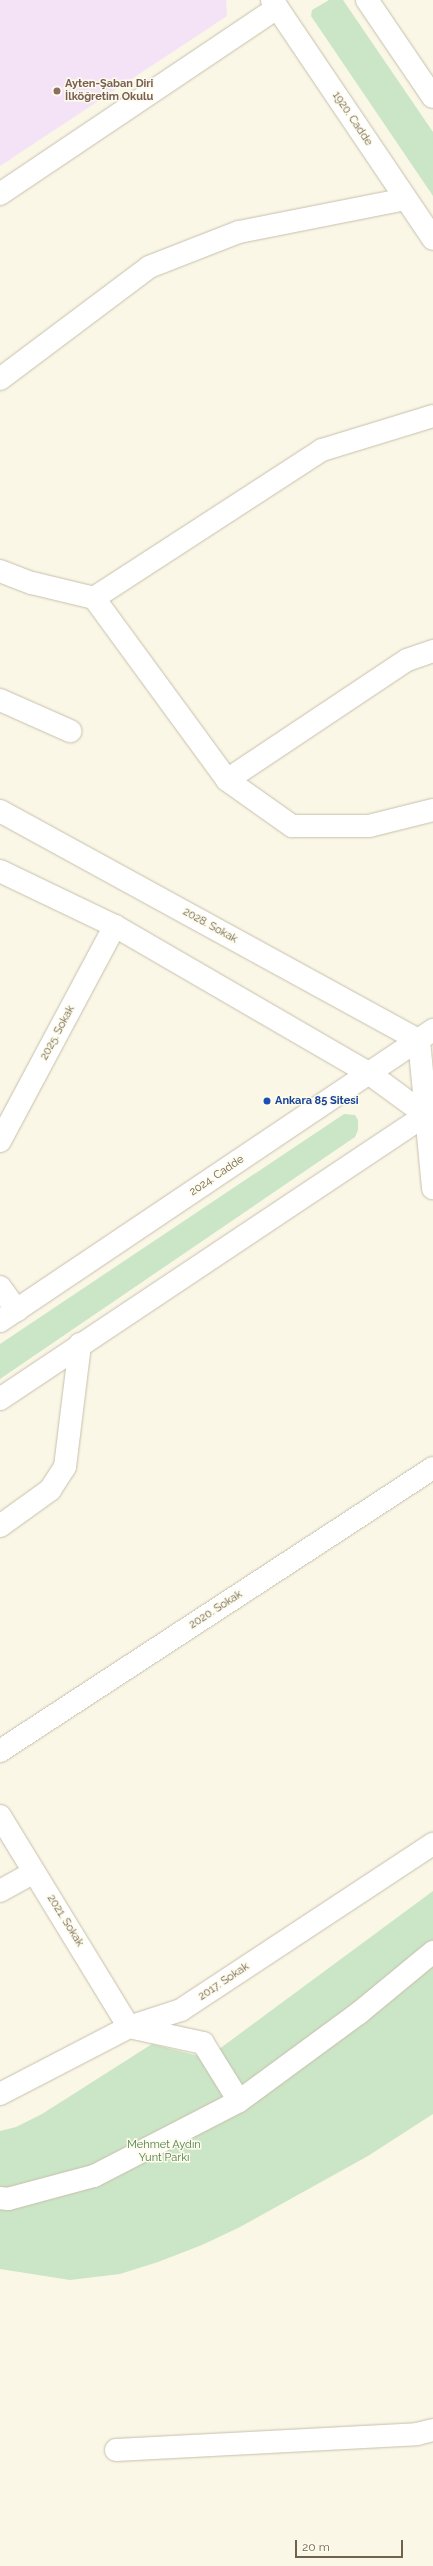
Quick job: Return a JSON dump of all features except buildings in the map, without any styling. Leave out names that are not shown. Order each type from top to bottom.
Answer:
[{"type":"street","points":[[367,0],[433,96]]},
{"type":"street","points":[[0,194],[279,3]]},
{"type":"street","name":"1920. Cadde","points":[[279,3],[433,239]]},
{"type":"street","points":[[0,379],[148,267],[239,232],[406,199]]},
{"type":"street","points":[[94,598],[322,450],[433,416]]},
{"type":"street","points":[[0,571],[32,582],[94,598],[227,780],[292,826],[369,826],[433,810]]},
{"type":"street","points":[[227,780],[407,660],[433,651]]},
{"type":"street","points":[[0,700],[70,731]]},
{"type":"street","name":"2028. Sokak","points":[[0,811],[426,1035]]},
{"type":"street","points":[[0,871],[115,926],[370,1074],[430,1113]]},
{"type":"street","name":"2025. Sokak","points":[[0,1141],[115,926]]},
{"type":"street","points":[[426,1035],[433,1188]]},
{"type":"street","name":"2024. Cadde","points":[[8,1315],[370,1074],[426,1035]]},
{"type":"street","points":[[0,1398],[430,1113]]},
{"type":"street","points":[[0,1287],[8,1315]]},
{"type":"street","points":[[0,1526],[50,1490],[65,1467],[80,1344]]},
{"type":"street","name":"2020. Sokak","points":[[0,1751],[433,1468]]},
{"type":"street","name":"2021. Sokak","points":[[0,1816],[129,2027]]},
{"type":"street","name":"2017. Sokak","points":[[0,2094],[129,2027],[181,2010],[433,1844]]},
{"type":"street","points":[[0,1891],[34,1872]]},
{"type":"street","points":[[0,2198],[8,2199],[94,2176],[239,2101],[359,2013],[433,1952]]},
{"type":"street","points":[[129,2027],[203,2043],[239,2101]]},
{"type":"street","points":[[116,2450],[417,2434],[433,2430]]},
{"type":"shaded area","name":"Ayten-Şaban Diri İlköğretim Okulu","points":[[0,0],[226,0],[227,16],[0,166]]},
{"type":"green space","points":[[329,0],[343,0],[433,132],[433,196],[311,16],[312,10]]},
{"type":"green space","points":[[344,1114],[355,1115],[358,1120],[358,1130],[355,1137],[0,1379],[0,1344]]},
{"type":"green space","name":"Mehmet Aydın Yunt Parkı","points":[[433,1891],[433,2114],[368,2156],[240,2227],[202,2245],[158,2262],[120,2274],[70,2280],[0,2269],[0,2131],[16,2127],[42,2114],[152,2044],[207,2058]]},
{"type":"place","name":"Ayten-Şaban Diri İlköğretim Okulu","points":[[57,91]]},
{"type":"place","name":"Ankara 85 Sitesi","points":[[267,1101]]}]
